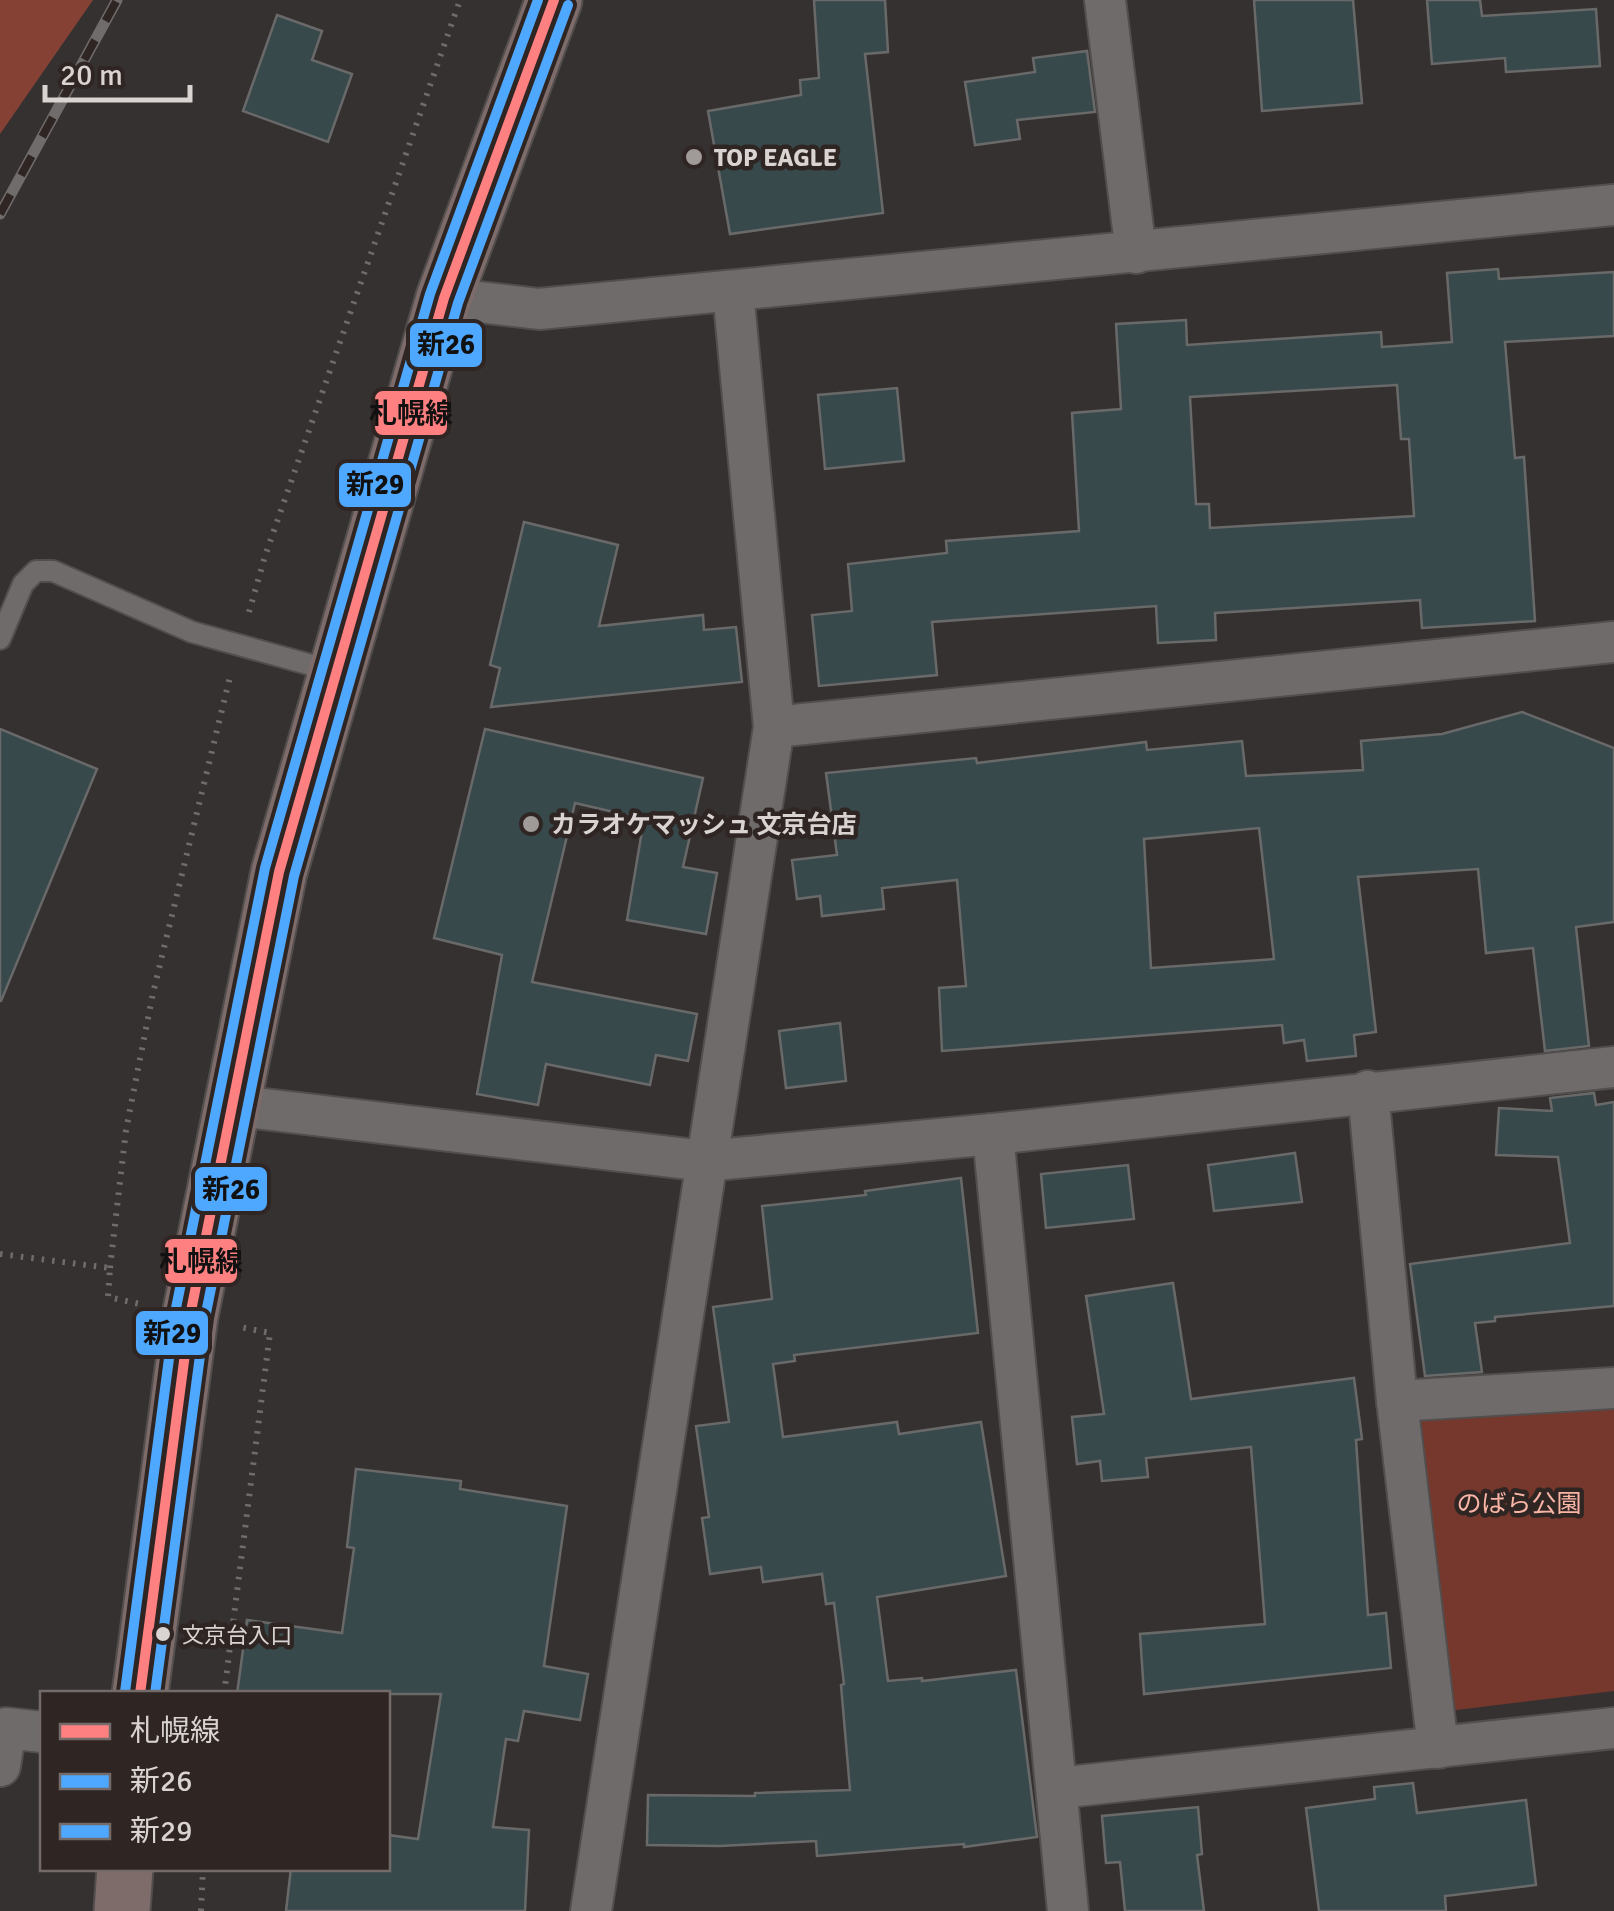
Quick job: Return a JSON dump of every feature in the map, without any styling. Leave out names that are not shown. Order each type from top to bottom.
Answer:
[{"type":"highway","points":[[140,1691],[190,1316],[279,872],[444,298],[554,0]]},
{"type":"highway","points":[[122,1911],[125,1871]]},
{"type":"street","points":[[1104,0],[1136,254]]},
{"type":"street","points":[[444,298],[539,309],[1614,205]]},
{"type":"street","points":[[591,1911],[774,727],[733,292]]},
{"type":"street","points":[[774,727],[1614,642]]},
{"type":"street","points":[[230,1105],[705,1160],[993,1134],[1614,1066]]},
{"type":"street","points":[[1368,1091],[1397,1400],[1438,1748]]},
{"type":"street","points":[[993,1134],[1058,1788],[1055,1910]]},
{"type":"street","points":[[1397,1400],[1614,1388]]},
{"type":"street","points":[[0,1766],[6,1728],[40,1732]]},
{"type":"street","points":[[1058,1788],[1614,1728]]},
{"type":"lane","points":[[0,639],[23,584],[36,571],[53,571],[192,632],[335,671]]},
{"type":"path","points":[[0,1254],[110,1268],[108,1297]]},
{"type":"path","points":[[224,1691],[270,1334]]},
{"type":"path","points":[[201,1911],[204,1871]]},
{"type":"green space","name":"のばら公園","points":[[1614,1402],[1614,1691],[1448,1711],[1415,1417]]},
{"type":"shaded area","points":[[0,0],[93,0],[0,134]]},
{"type":"building","points":[[814,0],[885,0],[888,52],[865,54],[883,213],[730,234],[708,111],[801,95],[800,80],[819,78]]},
{"type":"building","points":[[1254,0],[1353,0],[1362,103],[1262,111]]},
{"type":"building","points":[[1427,0],[1480,0],[1482,16],[1596,9],[1600,66],[1506,72],[1505,58],[1432,64]]},
{"type":"building","points":[[277,15],[322,31],[312,60],[352,74],[328,142],[243,111]]},
{"type":"building","points":[[1087,51],[1095,112],[1017,120],[1020,139],[975,145],[965,82],[1035,72],[1033,58]]},
{"type":"building","points":[[1498,269],[1499,279],[1614,272],[1614,336],[1505,342],[1515,458],[1524,457],[1535,621],[1422,628],[1420,600],[1215,613],[1216,640],[1158,643],[1156,606],[932,622],[937,675],[819,686],[812,615],[852,611],[848,564],[947,553],[946,541],[1079,531],[1072,413],[1121,409],[1116,324],[1186,320],[1187,345],[1381,332],[1382,347],[1452,342],[1447,273]],"holes":[[[1397,385],[1401,439],[1409,439],[1414,516],[1210,528],[1209,504],[1196,504],[1190,397]]]},
{"type":"building","points":[[897,388],[904,461],[825,469],[818,395]]},
{"type":"building","points":[[524,522],[618,545],[599,626],[703,615],[704,630],[736,627],[742,682],[491,707],[500,668],[490,665]]},
{"type":"building","points":[[1522,712],[1614,748],[1614,922],[1576,927],[1589,1046],[1545,1051],[1533,948],[1486,953],[1478,869],[1358,877],[1376,1032],[1354,1035],[1356,1056],[1307,1061],[1304,1040],[1284,1043],[1282,1025],[942,1051],[939,988],[966,986],[957,880],[882,888],[884,909],[822,916],[820,896],[797,899],[792,860],[837,855],[826,773],[976,758],[977,763],[1146,742],[1147,750],[1242,741],[1246,776],[1363,770],[1361,741],[1442,734]],"holes":[[[1259,828],[1274,959],[1151,968],[1144,839]]]},
{"type":"building","points":[[0,729],[97,769],[1,1001],[0,1001]]},
{"type":"building","points":[[485,729],[703,778],[683,867],[717,873],[706,934],[627,920],[644,819],[575,803],[532,982],[697,1014],[688,1061],[656,1055],[650,1085],[546,1064],[538,1105],[477,1094],[502,955],[434,938]]},
{"type":"building","points":[[840,1023],[846,1081],[786,1088],[779,1031]]},
{"type":"building","points":[[1594,1093],[1596,1105],[1614,1102],[1614,1306],[1495,1317],[1495,1321],[1475,1323],[1482,1372],[1425,1376],[1410,1264],[1570,1243],[1558,1157],[1496,1155],[1499,1108],[1552,1111],[1550,1098]]},
{"type":"building","points":[[1295,1153],[1302,1202],[1214,1211],[1208,1165]]},
{"type":"building","points":[[1128,1165],[1134,1219],[1046,1228],[1041,1174]]},
{"type":"building","points":[[961,1178],[978,1333],[794,1355],[795,1361],[773,1364],[783,1437],[897,1422],[899,1434],[981,1422],[1006,1576],[877,1597],[888,1681],[1016,1670],[1037,1837],[964,1847],[817,1856],[816,1841],[647,1845],[648,1795],[755,1796],[850,1790],[841,1685],[844,1684],[834,1603],[826,1604],[822,1574],[763,1582],[761,1567],[710,1574],[702,1518],[709,1517],[696,1426],[729,1422],[713,1307],[772,1299],[762,1206],[866,1195],[865,1191]]},
{"type":"building","points":[[1173,1283],[1191,1399],[1354,1378],[1362,1439],[1356,1440],[1368,1615],[1386,1613],[1391,1668],[1144,1694],[1140,1634],[1265,1624],[1251,1447],[1146,1458],[1148,1477],[1102,1481],[1100,1461],[1077,1464],[1072,1417],[1104,1414],[1086,1296]]},
{"type":"building","points":[[356,1469],[461,1481],[460,1489],[567,1506],[544,1666],[588,1674],[580,1720],[524,1711],[518,1741],[506,1739],[493,1827],[529,1830],[525,1911],[286,1911],[291,1871],[390,1871],[390,1835],[418,1839],[441,1694],[237,1691],[247,1620],[342,1633],[354,1548],[347,1547]]},
{"type":"building","points":[[1413,1783],[1417,1813],[1526,1800],[1536,1885],[1445,1896],[1446,1911],[1319,1911],[1306,1808],[1375,1799],[1374,1787]]},
{"type":"building","points":[[1198,1807],[1202,1854],[1197,1855],[1204,1911],[1125,1911],[1120,1862],[1106,1863],[1102,1816]]},
{"type":"railway","points":[[0,214],[117,0]]},
{"type":"transit line","name":"新29","points":[[125,1691],[175,1313],[265,868],[430,294],[538,0]]},
{"type":"transit line","name":"札幌線","points":[[140,1691],[190,1316],[279,872],[444,298],[554,0]]},
{"type":"transit line","name":"新26","points":[[155,1691],[205,1318],[294,876],[458,303],[568,5]]},
{"type":"place","name":"TOP EAGLE","points":[[694,157]]},
{"type":"place","name":"カラオケマッシュ 文京台店","points":[[531,824]]},
{"type":"place","name":"文京台入口","points":[[163,1634]]}]
